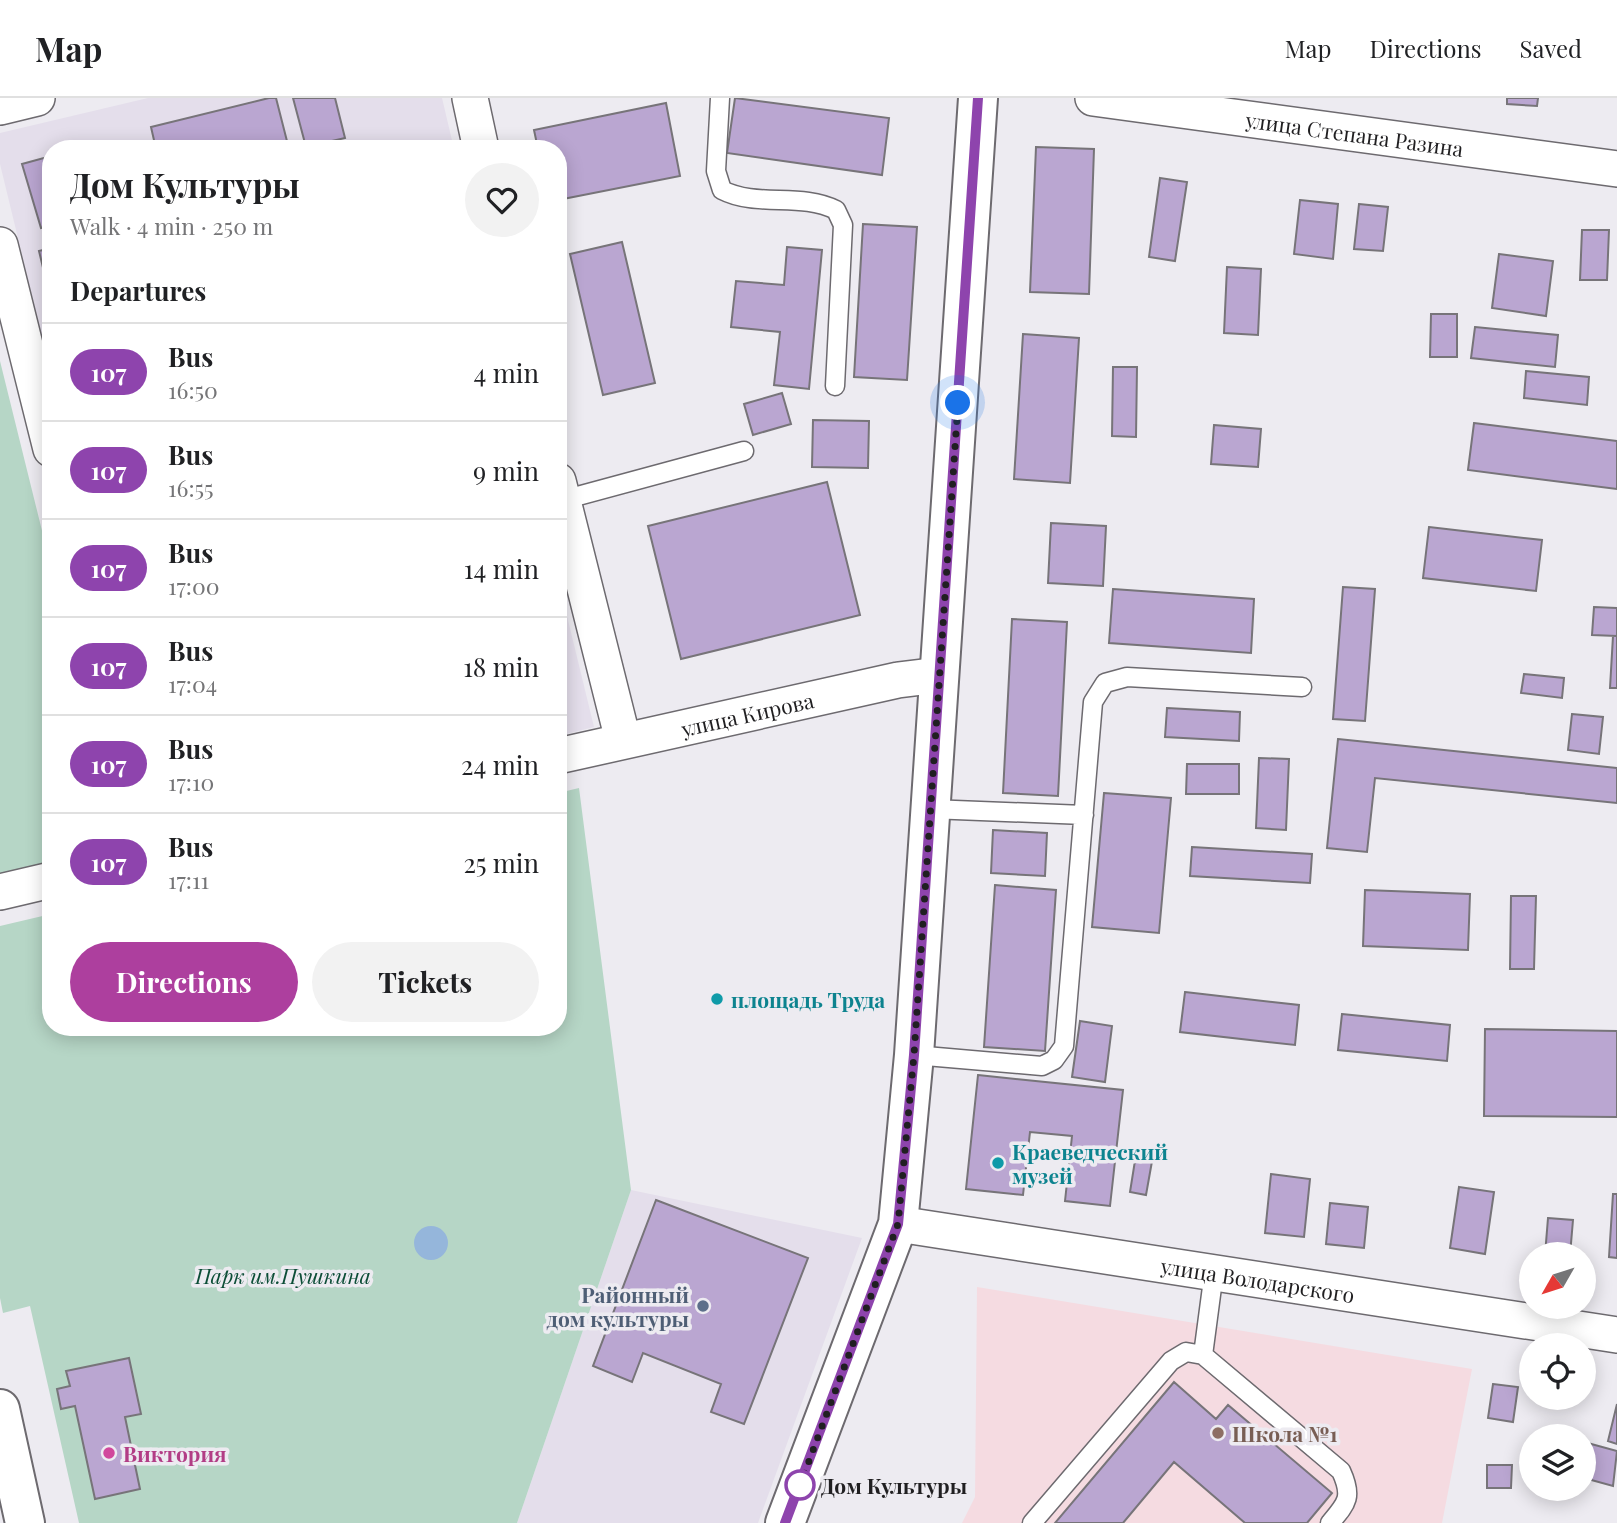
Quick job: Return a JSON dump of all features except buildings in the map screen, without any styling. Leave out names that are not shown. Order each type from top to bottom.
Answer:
[{"type":"street","points":[[0,107],[37,98]]},
{"type":"street","points":[[470,98],[479,140]]},
{"type":"street","points":[[785,1523],[898,1224],[914,1055],[978,98]]},
{"type":"street","name":"улица Степана Разина","points":[[1093,98],[1264,110],[1617,169]]},
{"type":"street","points":[[0,245],[42,413]]},
{"type":"street","points":[[567,518],[623,740]]},
{"type":"street","name":"улица Кирова","points":[[567,754],[898,680],[939,675]]},
{"type":"street","points":[[0,892],[42,882]]},
{"type":"street","name":"улица Володарского","points":[[898,1224],[1617,1335]]},
{"type":"street","points":[[0,1409],[25,1523]]},
{"type":"lane","points":[[720,98],[716,171],[722,190],[736,197],[820,202],[836,210],[843,225],[835,386]]},
{"type":"lane","points":[[567,489],[744,451]]},
{"type":"lane","points":[[914,1055],[1042,1066],[1054,1060],[1064,1046],[1093,702],[1105,683],[1127,677],[1302,687]]},
{"type":"lane","points":[[930,809],[1084,815]]},
{"type":"lane","points":[[1203,1355],[1214,1272]]},
{"type":"lane","points":[[1032,1523],[1171,1361],[1186,1352],[1203,1355],[1341,1471],[1349,1489],[1344,1506],[1329,1523]]},
{"type":"shaded area","points":[[148,98],[442,98],[452,140],[42,140],[42,337],[0,164],[0,133]]},
{"type":"shaded area","points":[[567,616],[594,727],[567,734]]},
{"type":"shaded area","points":[[631,1190],[862,1238],[758,1523],[517,1523]]},
{"type":"shaded area","name":"Школа №1","points":[[977,1287],[1472,1369],[1442,1523],[962,1523],[975,1497]]},
{"type":"green space","points":[[0,361],[42,531],[42,866],[0,876]]},
{"type":"green space","name":"Парк им.Пушкина","points":[[579,788],[631,1190],[517,1523],[79,1523],[30,1306],[3,1313],[0,1298],[0,926],[42,916],[42,1036],[567,1036],[567,791]]},
{"type":"water","points":[[431,1226],[443,1231],[448,1243],[443,1255],[431,1260],[419,1255],[414,1243],[419,1231]]},
{"type":"bus line","name":"107","points":[[785,1523],[898,1224],[914,1055],[978,98]]},
{"type":"place","name":"площадь Труда","points":[[717,999]]},
{"type":"place","name":"Краеведческий музей","points":[[998,1163]]},
{"type":"place","name":"Районный дом культуры","points":[[703,1306]]},
{"type":"place","name":"Школа №1","points":[[1218,1433]]},
{"type":"place","name":"Виктория","points":[[109,1453]]},
{"type":"place","name":"Дом Культуры","points":[[800,1485]]},
{"type":"route","points":[[800,1485],[898,1224],[914,1055],[958,403]]}]
